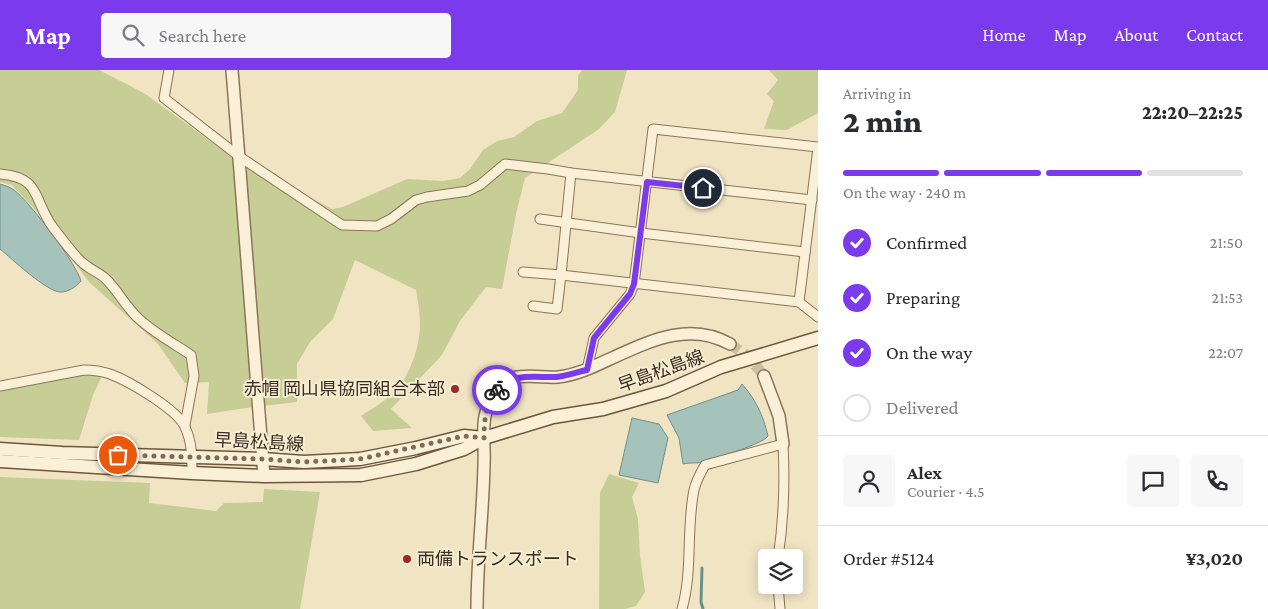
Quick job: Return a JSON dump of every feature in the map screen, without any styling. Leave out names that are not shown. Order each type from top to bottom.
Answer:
[{"type":"main road","name":"早島松島線","points":[[0,461],[264,476],[361,475],[416,464],[464,449],[484,438],[553,417],[604,409],[666,391],[721,367],[818,338]]},
{"type":"main road","name":"早島松島線","points":[[0,450],[192,456],[304,462],[360,459],[464,436],[484,438]]},
{"type":"street","points":[[169,70],[164,98],[240,157],[342,225],[377,226],[391,219],[416,200],[468,192],[480,185],[505,164],[812,200]]},
{"type":"street","points":[[232,70],[264,476]]},
{"type":"street","points":[[587,370],[594,338],[630,294],[634,284],[653,129],[818,148],[799,302]]},
{"type":"street","points":[[533,306],[557,309],[571,173]]},
{"type":"street","points":[[0,174],[11,175],[27,181],[36,192],[45,215],[53,228],[82,263],[105,278],[137,318],[163,338],[191,355],[194,376],[185,425],[190,442],[192,473]]},
{"type":"street","points":[[540,219],[806,252]]},
{"type":"street","points":[[523,272],[799,302],[818,317]]},
{"type":"street","points":[[477,609],[477,570],[484,466],[484,416],[492,397],[501,385],[512,378],[558,377],[587,370],[655,339],[675,334],[704,334],[730,344]]},
{"type":"street","points":[[0,386],[84,370],[96,370],[117,377],[151,396],[169,409],[185,425]]},
{"type":"street","points":[[764,376],[779,416],[782,444],[784,480],[783,524],[779,549]]},
{"type":"street","points":[[682,609],[687,591],[694,488],[705,464],[782,444]]},
{"type":"street","points":[[779,594],[780,609]]},
{"type":"green space","points":[[0,70],[99,70],[144,93],[228,154],[332,209],[343,207],[407,179],[443,181],[460,178],[470,169],[483,150],[497,141],[514,137],[537,121],[562,113],[578,90],[578,76],[582,70],[627,70],[615,112],[599,129],[525,178],[516,214],[502,289],[486,287],[460,321],[442,355],[391,409],[412,428],[373,431],[361,416],[384,401],[396,390],[406,376],[416,351],[420,325],[416,290],[355,260],[333,319],[310,342],[297,364],[297,402],[207,414],[209,382],[185,383],[158,344],[89,282],[38,213],[12,185],[0,182]]},
{"type":"green space","points":[[769,70],[818,70],[818,113],[787,130],[764,129],[774,101],[767,94],[778,80]]},
{"type":"green space","points":[[92,373],[102,376],[93,395],[79,440],[0,437],[0,390]]},
{"type":"green space","points":[[609,474],[639,483],[632,497],[638,519],[640,556],[645,592],[636,606],[625,609],[599,609],[600,493]]},
{"type":"green space","points":[[0,477],[150,483],[149,503],[216,511],[224,503],[263,502],[264,489],[320,492],[300,609],[0,609]]},
{"type":"water","points":[[0,184],[12,189],[21,197],[52,233],[71,261],[81,281],[74,287],[66,291],[55,291],[30,274],[0,249]]},
{"type":"water","points":[[742,384],[758,408],[768,436],[761,441],[725,455],[700,463],[683,464],[679,438],[667,415],[738,390]]},
{"type":"water","points":[[632,418],[659,424],[668,438],[658,483],[619,475]]},
{"type":"waterway","points":[[702,568],[701,602],[703,609]]},
{"type":"tunnel","points":[[730,344],[749,357],[764,376]]},
{"type":"way so far","points":[[118,455],[304,462],[360,459],[464,436],[484,438],[484,416],[497,390]]},
{"type":"place","name":"赤帽 岡山県協同組合本部","points":[[455,389]]},
{"type":"place","name":"両備トランスポート","points":[[407,559]]},
{"type":"route","points":[[497,390],[512,378],[558,377],[587,370],[594,338],[630,294],[634,284],[647,182],[703,188]]}]
